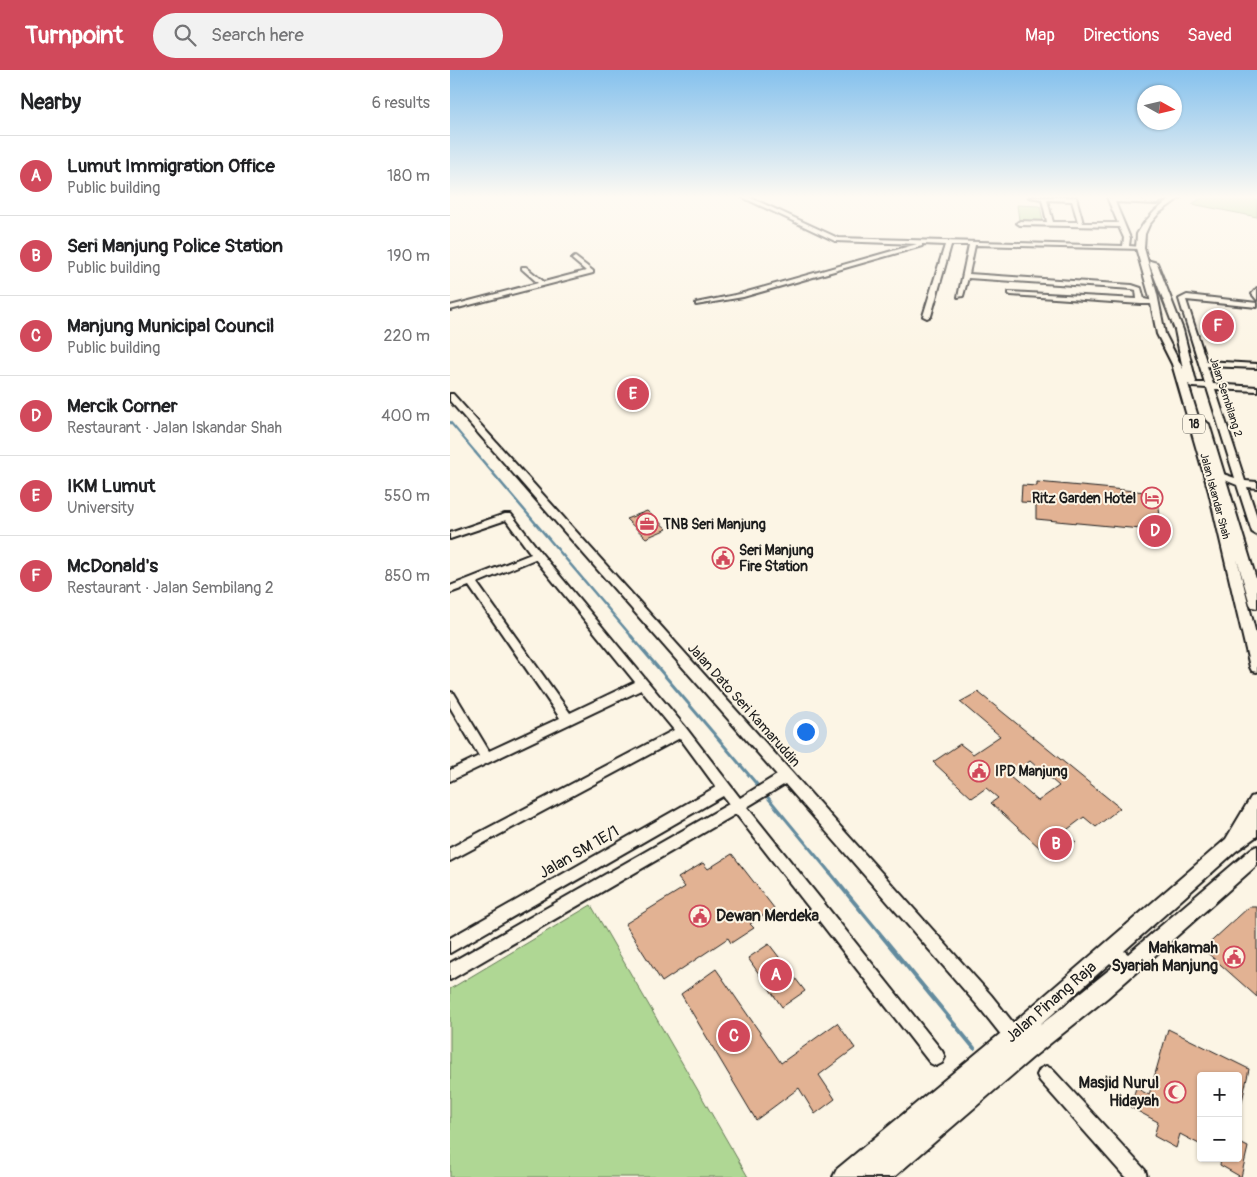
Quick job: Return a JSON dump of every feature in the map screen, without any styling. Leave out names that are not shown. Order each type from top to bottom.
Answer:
[{"type":"main road","name":"Jalan Iskandar Shah","points":[[1140,249],[1163,338],[1177,364],[1215,492],[1257,667]]},
{"type":"main road","name":"Jalan Iskandar Shah","points":[[1149,249],[1181,339],[1192,385],[1257,604]]},
{"type":"main road","points":[[1159,324],[1168,329],[1174,328],[1176,324]]},
{"type":"main road","points":[[1163,338],[1165,335],[1172,334],[1181,339]]},
{"type":"main road","points":[[1230,846],[1257,802]]},
{"type":"main road","name":"Jalan Pinang Raja","points":[[876,1177],[1019,1044],[1110,950],[1230,846],[1257,826]]},
{"type":"main road","name":"Jalan Pinang Raja","points":[[845,1177],[1019,1044],[1128,967],[1257,854]]},
{"type":"main road","points":[[1238,871],[1257,867]]},
{"type":"main road","points":[[1110,950],[1128,967]]},
{"type":"street","points":[[698,304],[741,296],[908,249]]},
{"type":"street","points":[[928,316],[947,249]]},
{"type":"street","points":[[960,296],[972,249]]},
{"type":"street","points":[[450,308],[591,272],[575,259]]},
{"type":"street","points":[[524,268],[544,285]]},
{"type":"street","points":[[965,276],[1132,287],[1139,290],[1141,302]]},
{"type":"street","points":[[1257,290],[1255,294],[1257,298]]},
{"type":"street","points":[[1011,293],[1155,302]]},
{"type":"street","points":[[1166,297],[1257,305]]},
{"type":"street","name":"Jalan Sembilang 2","points":[[1182,299],[1212,386],[1257,532]]},
{"type":"street","points":[[1203,363],[1257,366]]},
{"type":"street","points":[[1192,385],[1257,389]]},
{"type":"street","name":"Jalan Dato Seri Kamaruddin","points":[[450,396],[985,1001],[1019,1044]]},
{"type":"street","points":[[1220,476],[1242,484],[1257,485]]},
{"type":"street","points":[[1224,491],[1242,484]]},
{"type":"street","points":[[450,536],[508,516],[537,555],[682,731],[738,806],[936,1058]]},
{"type":"street","points":[[450,590],[537,555]]},
{"type":"street","points":[[471,582],[568,720]]},
{"type":"street","points":[[450,776],[642,684]]},
{"type":"street","points":[[450,696],[487,759]]},
{"type":"street","points":[[450,855],[682,731]]},
{"type":"street","points":[[450,972],[787,776]]},
{"type":"street","name":"Jalan SM 1E/1","points":[[450,946],[725,788]]},
{"type":"street","points":[[1046,1075],[1138,1177]]},
{"type":"green space","points":[[591,905],[748,1177],[450,1177],[450,989]]},
{"type":"building","points":[[1204,322],[1230,323],[1233,331],[1206,330]]},
{"type":"building","points":[[1037,482],[1157,493],[1162,531],[1036,519],[1036,503],[1021,502],[1022,485],[1037,486]]},
{"type":"building","name":"TNB Seri Manjung","points":[[647,511],[667,529],[646,538],[626,519]]},
{"type":"building","name":"IPD Manjung","points":[[978,692],[1120,808],[1096,827],[1084,817],[1064,832],[1076,842],[1053,860],[991,803],[998,798],[986,788],[972,798],[933,762],[960,744],[973,754],[1000,736],[960,702]],"holes":[[[1030,761],[1059,786],[1038,801],[1009,776]]]},
{"type":"building","name":"Dewan Merdeka","points":[[732,854],[774,908],[750,924],[754,928],[731,943],[728,938],[662,982],[625,924],[685,887],[678,878],[703,863],[708,869]]},
{"type":"building","name":"Mahkamah Syariah Manjung","points":[[1249,907],[1257,907],[1257,997],[1203,949]]},
{"type":"building","points":[[769,944],[805,991],[782,1007],[748,958]]},
{"type":"building","points":[[716,969],[781,1063],[837,1023],[855,1048],[819,1075],[835,1099],[815,1114],[799,1088],[756,1120],[681,994]]},
{"type":"building","name":"Masjid Nurul Hidayah","points":[[1168,1029],[1249,1069],[1242,1101],[1242,1072],[1197,1072],[1197,1143],[1180,1134],[1176,1148],[1154,1136],[1158,1122],[1130,1107],[1136,1088],[1149,1095]]},
{"type":"building","points":[[1242,1144],[1248,1147],[1241,1177],[1220,1165],[1220,1162],[1242,1162]]},
{"type":"waterway","points":[[450,422],[476,453]]},
{"type":"waterway","points":[[475,452],[633,638]]},
{"type":"waterway","points":[[631,636],[760,788]]},
{"type":"waterway","points":[[765,794],[831,874]]},
{"type":"waterway","points":[[830,873],[974,1048]]},
{"type":"place","name":"McDonald's","points":[[1218,326]]},
{"type":"place","name":"IKM Lumut","points":[[633,394]]},
{"type":"place","name":"Ritz Garden Hotel","points":[[1152,498]]},
{"type":"place","name":"TNB Seri Manjung","points":[[647,524]]},
{"type":"place","name":"Mercik Corner","points":[[1155,531]]},
{"type":"place","name":"Seri Manjung Fire Station","points":[[723,558]]},
{"type":"place","name":"IPD Manjung","points":[[979,771]]},
{"type":"place","name":"Seri Manjung Police Station","points":[[1056,844]]},
{"type":"place","name":"Dewan Merdeka","points":[[700,916]]},
{"type":"place","name":"Mahkamah Syariah Manjung","points":[[1234,957]]},
{"type":"place","name":"Lumut Immigration Office","points":[[776,975]]},
{"type":"place","name":"Manjung Municipal Council","points":[[734,1036]]},
{"type":"place","name":"Masjid Nurul Hidayah","points":[[1175,1092]]}]
